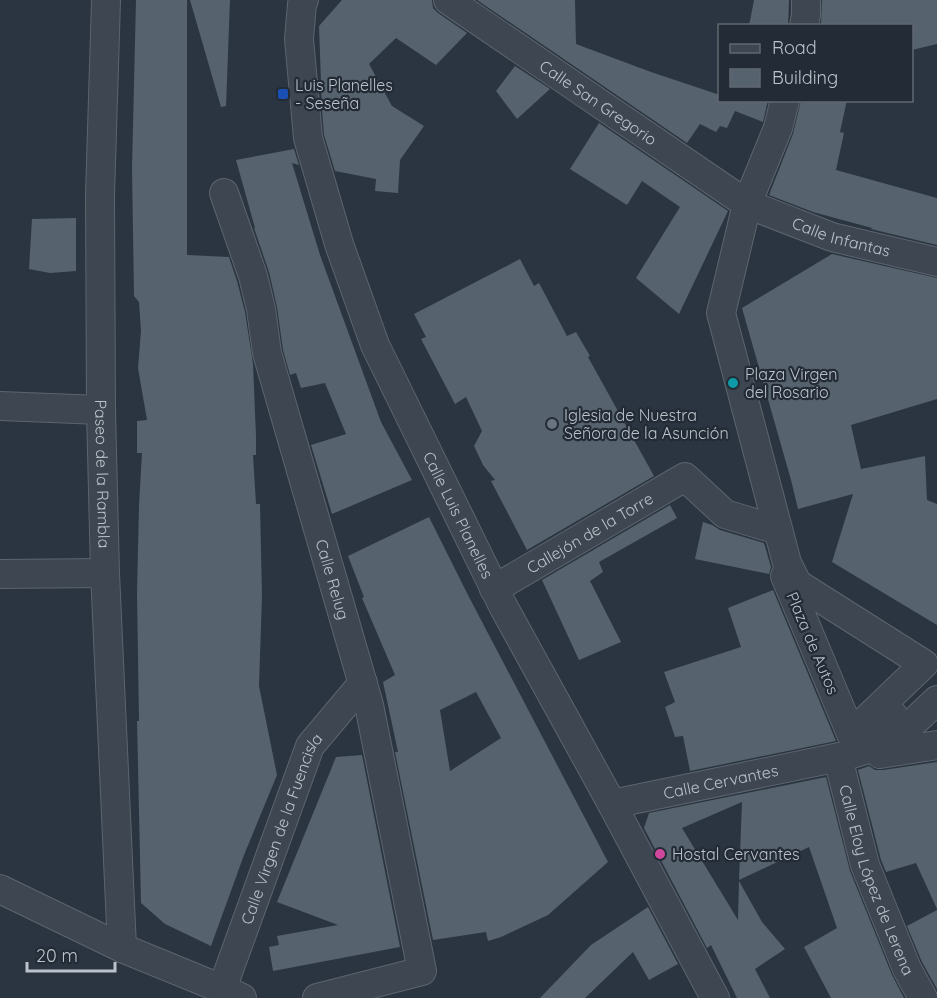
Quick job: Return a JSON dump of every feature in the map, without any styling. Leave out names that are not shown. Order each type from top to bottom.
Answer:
[{"type":"street","name":"Paseo de la Rambla","points":[[106,0],[100,195],[101,410],[105,573],[122,948]]},
{"type":"street","name":"Calle Luis Planelles","points":[[304,0],[299,39],[308,138],[339,244],[375,345],[494,589],[716,998]]},
{"type":"street","name":"Calle San Gregorio","points":[[448,0],[747,204]]},
{"type":"street","points":[[804,24],[806,0]]},
{"type":"street","points":[[784,102],[778,128],[747,204],[721,313],[778,530],[792,573],[937,653]]},
{"type":"street","name":"Calle Relug","points":[[224,193],[253,276],[261,309],[267,353],[369,705],[422,971],[317,998]]},
{"type":"street","name":"Calle Infantas","points":[[747,204],[832,237],[937,261]]},
{"type":"street","points":[[0,406],[101,410]]},
{"type":"street","name":"Callejón de la Torre","points":[[494,589],[685,477],[725,514],[778,530]]},
{"type":"street","points":[[0,574],[105,573]]},
{"type":"street","name":"Plaza de Autos","points":[[792,573],[924,664],[853,751],[851,734],[785,576],[792,573]]},
{"type":"street","points":[[853,751],[937,661]]},
{"type":"street","name":"Calle Virgen de la Fuencisla","points":[[232,993],[309,746],[363,683]]},
{"type":"street","points":[[853,751],[937,700]]},
{"type":"street","points":[[853,751],[937,746]]},
{"type":"street","name":"Calle Cervantes","points":[[612,804],[853,751]]},
{"type":"street","name":"Calle Eloy López de Lerena","points":[[853,751],[865,865],[907,969],[923,998]]},
{"type":"street","points":[[0,889],[122,948],[232,993]]},
{"type":"building","points":[[136,0],[187,0],[187,255],[229,257],[245,312],[253,364],[256,455],[253,455],[256,504],[260,504],[262,596],[259,686],[277,775],[244,855],[211,946],[165,924],[141,903],[137,593],[142,453],[137,453],[137,421],[147,420],[138,368],[141,331],[139,302],[134,296],[132,168]]},
{"type":"building","points":[[190,0],[230,0],[226,106],[221,107]]},
{"type":"building","points":[[342,0],[432,0],[433,8],[438,13],[467,33],[436,65],[396,38],[369,64],[392,106],[424,126],[400,160],[398,193],[375,191],[376,179],[335,171],[324,135],[319,26]]},
{"type":"building","points":[[477,0],[575,0],[576,44],[718,94],[718,102],[768,102],[763,122],[735,111],[727,128],[720,126],[716,132],[700,124],[687,143]]},
{"type":"building","points":[[754,0],[789,0],[788,24],[749,24]]},
{"type":"building","points":[[822,0],[937,0],[937,44],[913,50],[913,24],[821,24]]},
{"type":"building","points":[[515,66],[550,89],[517,119],[496,91]]},
{"type":"building","points":[[801,102],[847,102],[840,132],[844,133],[836,170],[937,198],[937,245],[813,212],[769,195],[793,134]]},
{"type":"building","points":[[599,123],[728,211],[679,314],[636,278],[680,207],[642,181],[627,205],[570,169]]},
{"type":"building","points":[[294,149],[299,165],[292,163],[320,255],[381,422],[412,480],[332,514],[311,445],[346,434],[325,383],[301,388],[296,373],[290,375],[283,350],[269,272],[254,228],[236,160]]},
{"type":"building","points":[[76,218],[76,271],[50,273],[29,269],[32,219]]},
{"type":"building","points":[[832,254],[937,278],[937,399],[851,425],[861,469],[925,456],[927,500],[937,504],[937,625],[832,562],[853,494],[798,509],[742,308]]},
{"type":"building","name":"Iglesia de Nuestra Señora de la Asunción","points":[[520,259],[534,286],[539,283],[567,336],[576,332],[654,476],[527,550],[491,481],[495,480],[483,465],[474,446],[482,431],[466,397],[455,404],[421,339],[426,337],[414,314]]},
{"type":"building","points":[[670,505],[677,518],[599,562],[603,572],[590,581],[621,642],[579,660],[542,580]]},
{"type":"building","points":[[429,517],[608,862],[548,915],[488,941],[486,932],[433,940],[383,682],[395,675],[362,598],[364,597],[348,556]],"holes":[[[476,692],[501,738],[450,771],[440,710]]]},
{"type":"building","points":[[703,522],[720,530],[764,543],[771,567],[769,574],[695,559]]},
{"type":"building","points":[[773,590],[836,741],[690,771],[683,736],[675,737],[665,707],[675,702],[664,672],[741,647],[728,608]]},
{"type":"building","points":[[362,755],[400,947],[273,971],[269,947],[279,945],[277,936],[338,925],[277,902],[336,757]]},
{"type":"building","points":[[937,762],[937,909],[916,863],[886,872],[858,770],[869,766],[875,770],[883,770]]},
{"type":"building","points":[[826,777],[850,871],[892,975],[904,998],[831,998],[804,947],[837,928],[809,847],[739,880],[742,802],[682,828],[738,920],[739,881],[762,922],[785,949],[755,969],[770,998],[737,998],[711,945],[707,948],[644,828],[649,813]]},
{"type":"building","points":[[648,907],[678,964],[649,980],[633,952],[585,998],[540,998],[591,945]]},
{"type":"building","points":[[937,910],[937,989],[922,962],[907,926]]},
{"type":"place","name":"Luis Planelles - Seseña","points":[[283,94]]},
{"type":"place","name":"Plaza Virgen del Rosario","points":[[733,383]]},
{"type":"place","name":"Iglesia de Nuestra Señora de la Asunción","points":[[552,424]]},
{"type":"place","name":"Hostal Cervantes","points":[[660,854]]}]
